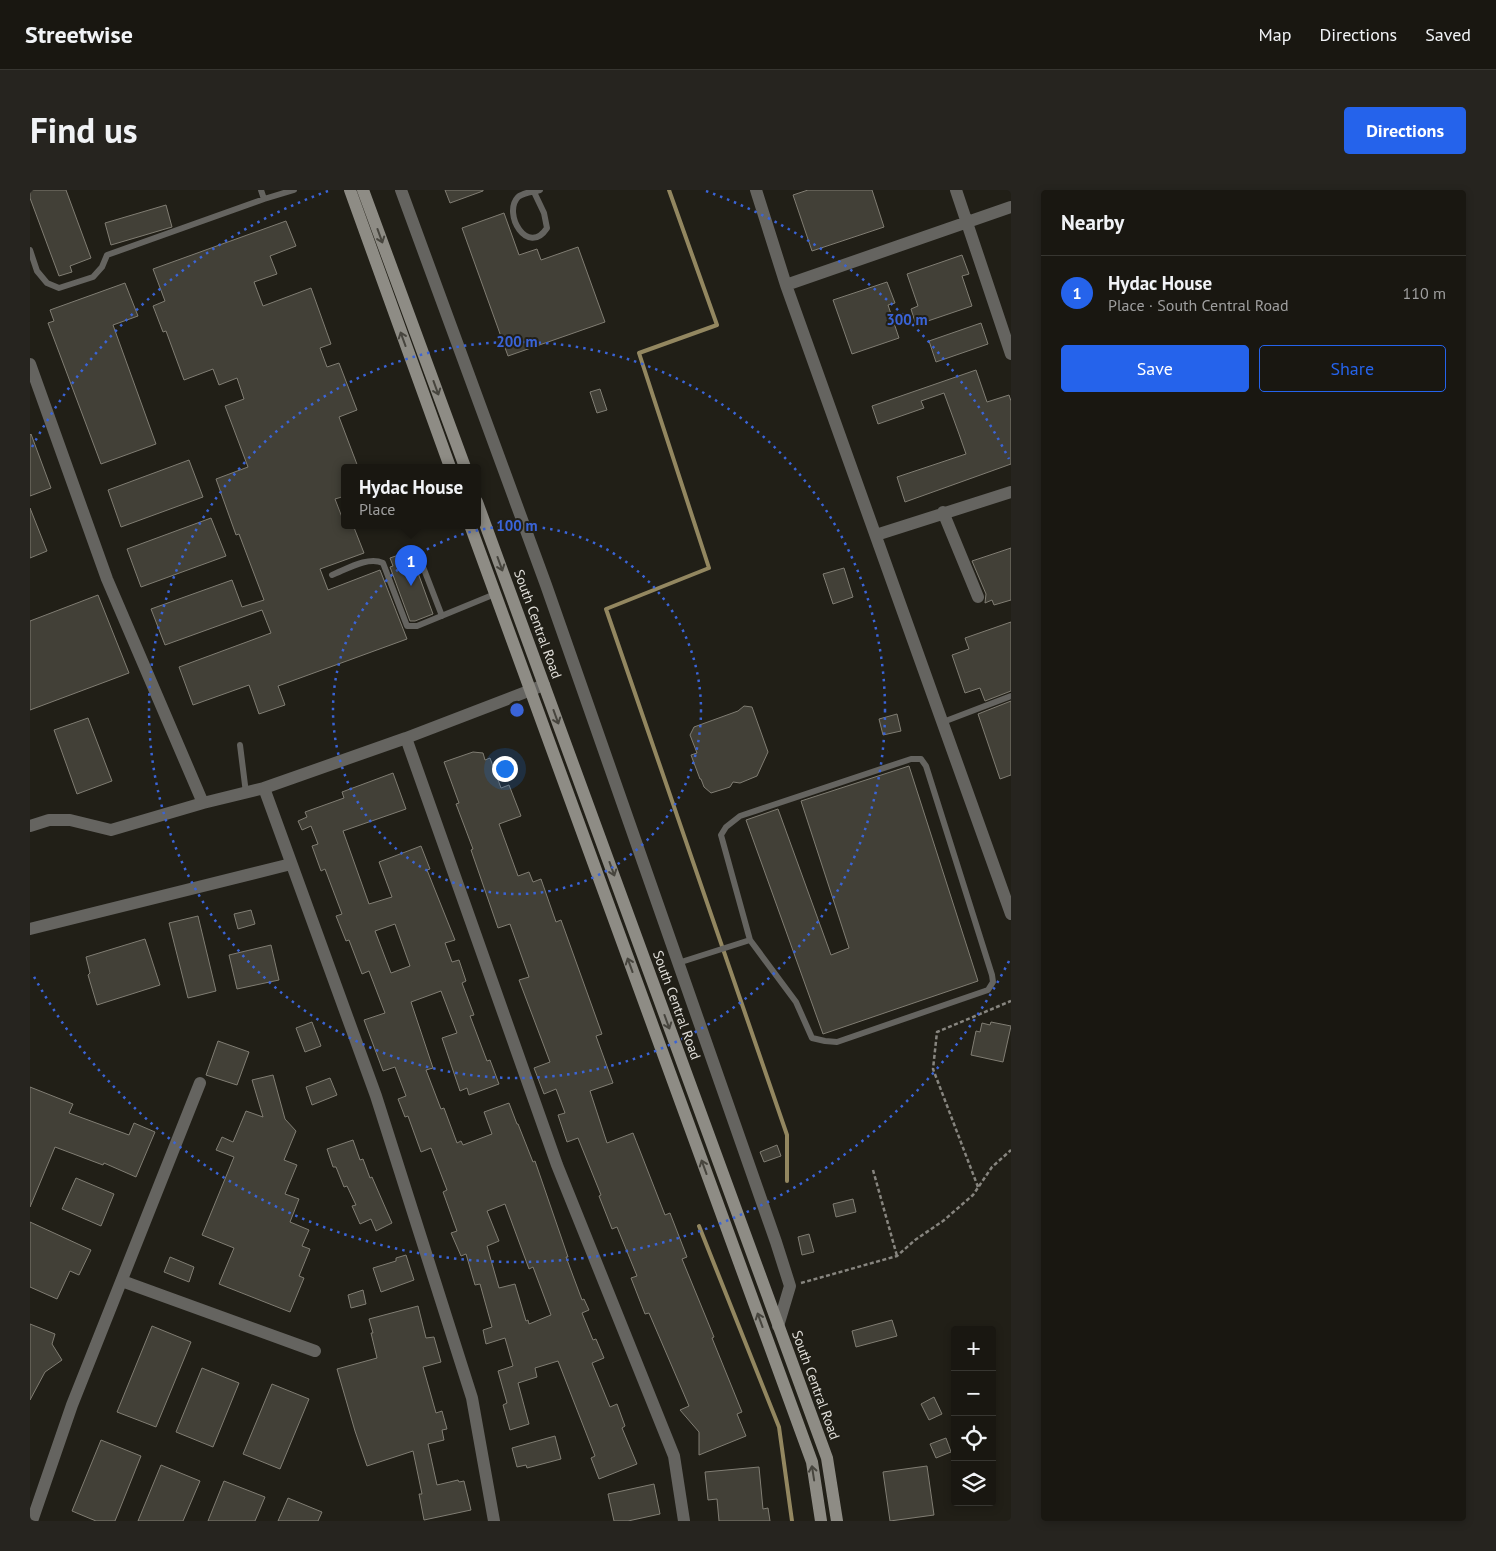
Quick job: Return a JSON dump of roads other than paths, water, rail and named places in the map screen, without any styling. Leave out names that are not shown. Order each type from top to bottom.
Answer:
[{"type":"main road","points":[[350,190],[449,464]]},
{"type":"main road","points":[[363,190],[463,464]]},
{"type":"main road","name":"South Central Road","points":[[481,513],[827,1458],[836,1521]]},
{"type":"main road","points":[[471,529],[812,1462],[821,1521]]},
{"type":"street","points":[[401,190],[546,585],[776,1242],[790,1286],[778,1326]]},
{"type":"street","points":[[756,190],[786,285],[1011,914]]},
{"type":"street","points":[[956,190],[1011,354]]},
{"type":"street","points":[[786,285],[1011,207]]},
{"type":"street","points":[[30,364],[107,579],[203,803]]},
{"type":"street","points":[[876,535],[1011,492]]},
{"type":"street","points":[[944,512],[978,597]]},
{"type":"street","points":[[30,826],[49,820],[70,820],[111,830],[203,803],[246,793],[406,738],[544,685]]},
{"type":"street","points":[[406,738],[557,1165],[674,1456],[684,1521]]},
{"type":"street","points":[[264,788],[376,1096],[472,1398],[494,1521]]},
{"type":"street","points":[[30,929],[291,864]]},
{"type":"street","points":[[32,1521],[72,1405],[200,1083]]},
{"type":"street","points":[[122,1281],[315,1351]]},
{"type":"lane","points":[[261,190],[264,199]]},
{"type":"lane","points":[[30,250],[37,271],[47,283],[59,288],[93,277],[102,267],[107,256],[294,190]]},
{"type":"lane","points":[[537,191],[547,228],[543,235],[535,238],[527,237],[522,234],[514,218],[513,210],[518,198],[526,193],[537,191]]},
{"type":"lane","points":[[420,559],[442,616]]},
{"type":"lane","points":[[332,575],[370,560],[384,564],[407,626],[417,626],[495,594]]},
{"type":"lane","points":[[943,722],[1011,696]]},
{"type":"lane","points":[[240,745],[246,793]]},
{"type":"lane","points":[[911,759],[921,759],[926,766],[992,975],[993,982],[988,990],[837,1042],[825,1041],[812,1038],[796,1002],[750,940],[721,835],[726,827],[740,816],[911,759]]},
{"type":"lane","points":[[678,963],[728,945],[750,940]]},
{"type":"waterway","points":[[669,190],[717,325],[639,353],[709,568],[606,609],[787,1135],[787,1181]]},
{"type":"waterway","points":[[699,1226],[779,1427],[792,1521]]},
{"type":"place","name":"Hydac House","points":[[411,586]]}]
